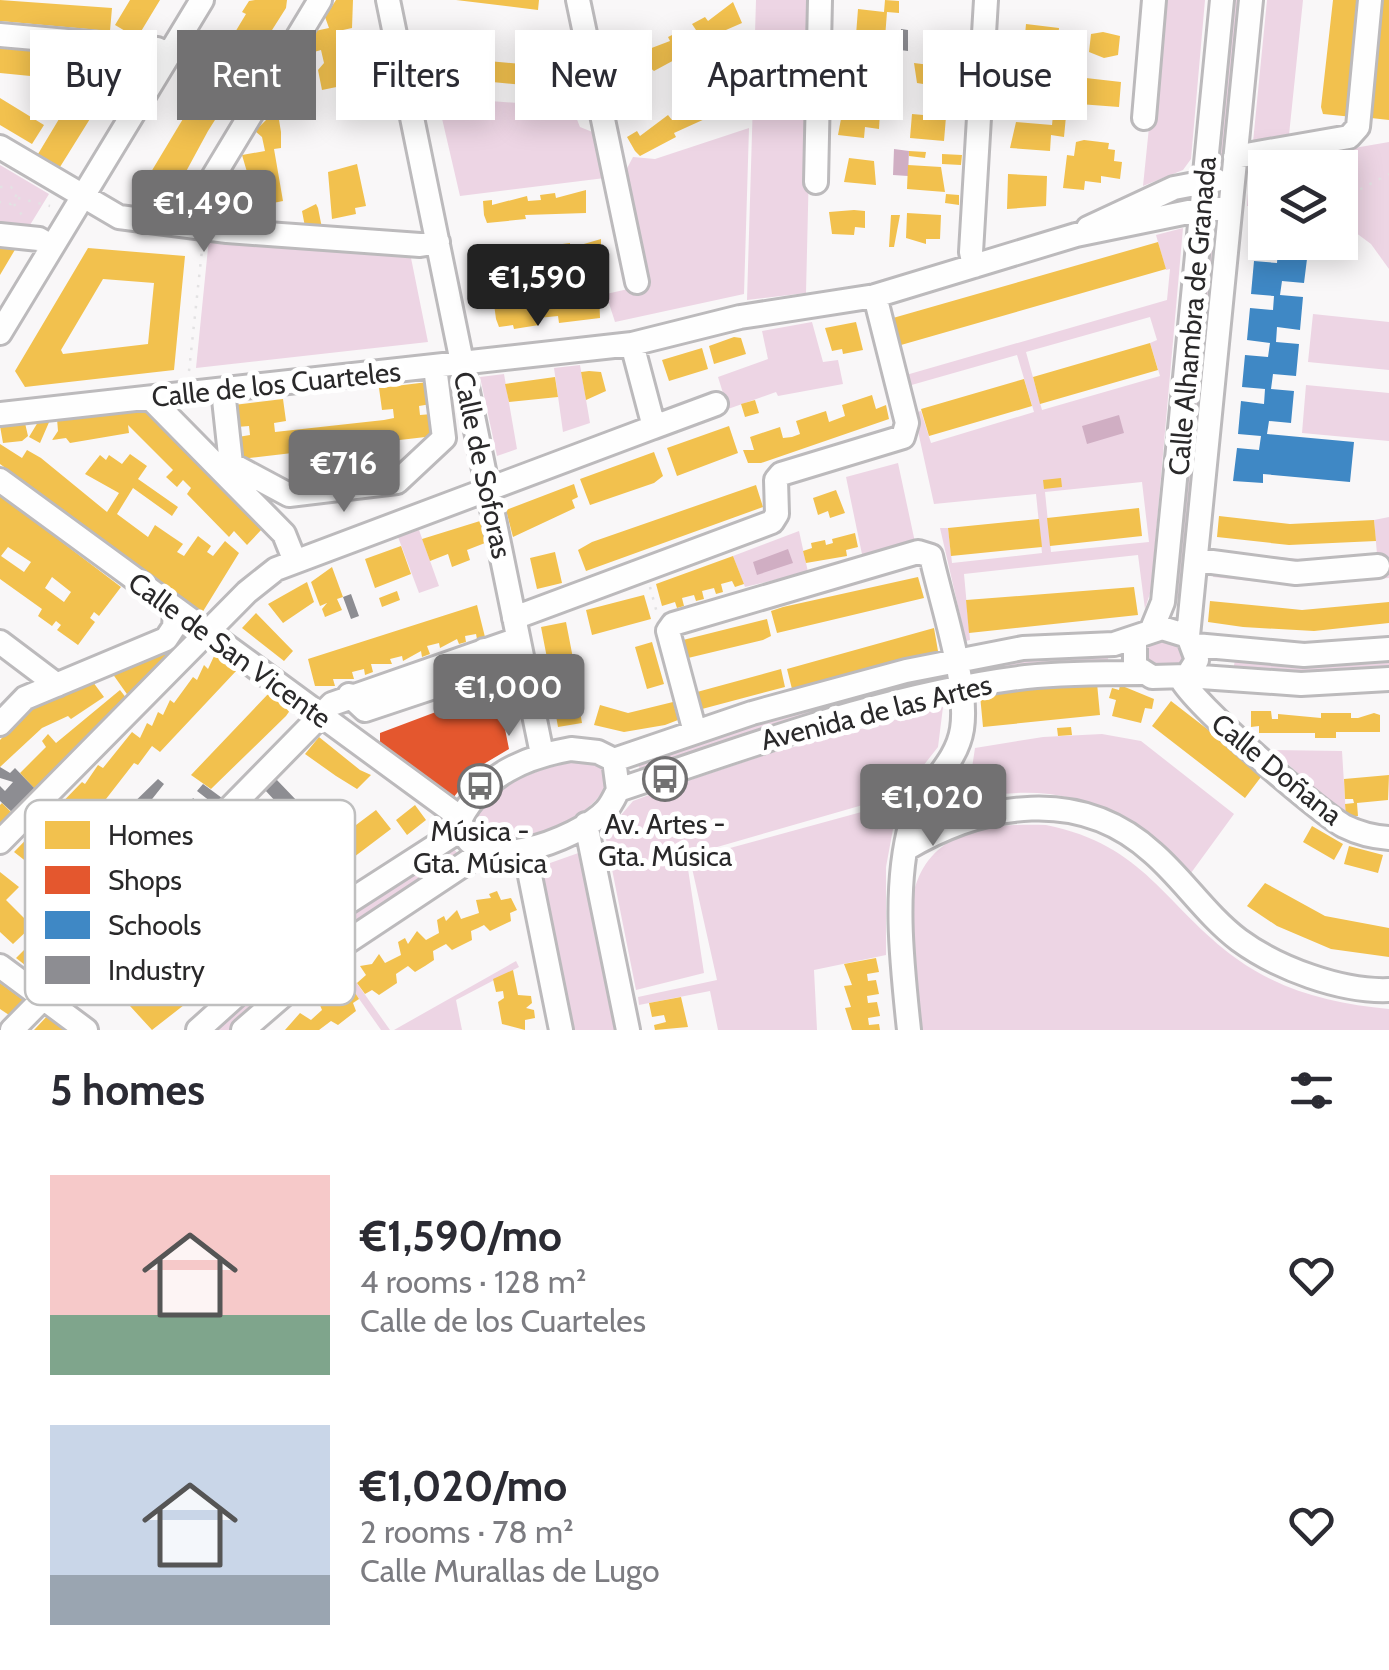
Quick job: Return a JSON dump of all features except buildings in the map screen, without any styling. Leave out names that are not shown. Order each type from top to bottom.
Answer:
[{"type":"street","points":[[0,333],[202,0]]},
{"type":"street","points":[[206,228],[215,174],[320,0]]},
{"type":"street","name":"Calle de Soforas","points":[[388,0],[542,754]]},
{"type":"street","points":[[578,0],[637,282]]},
{"type":"street","points":[[816,182],[820,0]]},
{"type":"street","points":[[974,266],[971,252],[986,0]]},
{"type":"street","points":[[1144,118],[1154,0]]},
{"type":"street","name":"Calle Alhambra de Granada","points":[[1144,634],[1163,602],[1222,0]]},
{"type":"street","name":"Calle Alhambra de Granada","points":[[1192,640],[1250,0]]},
{"type":"street","points":[[1235,157],[1349,137],[1358,127],[1370,0]]},
{"type":"street","points":[[0,36],[157,48],[168,55]]},
{"type":"street","points":[[0,147],[119,217],[420,245],[438,242]]},
{"type":"street","points":[[206,228],[215,174]]},
{"type":"street","name":"Calle de los Cuarteles","points":[[1076,235],[1114,213],[1204,180],[1233,182]]},
{"type":"street","name":"Calle de los Cuarteles","points":[[0,414],[632,344],[740,318],[874,296],[1076,235],[1202,209],[1230,209]]},
{"type":"street","points":[[0,235],[39,239],[51,246]]},
{"type":"street","points":[[240,800],[332,704],[484,650],[516,629],[772,522],[777,514],[776,480],[781,474],[903,436],[907,424],[874,296]]},
{"type":"street","points":[[632,344],[654,426]]},
{"type":"street","points":[[223,390],[231,464],[289,495],[397,482],[444,438],[435,367]]},
{"type":"street","points":[[150,398],[284,534],[294,559]]},
{"type":"street","points":[[42,800],[247,592],[294,559],[716,404]]},
{"type":"street","name":"Calle de San Vicente","points":[[0,480],[462,823],[484,851]]},
{"type":"street","points":[[695,732],[668,631],[673,624],[918,552],[931,556],[961,688],[960,742],[950,763],[918,804],[906,850],[902,968],[908,1030]]},
{"type":"street","points":[[1197,560],[1296,572],[1378,566]]},
{"type":"street","points":[[0,724],[25,698],[166,638],[174,627],[175,612]]},
{"type":"street","points":[[1389,649],[1304,656],[1192,640],[1172,628],[1144,634],[1132,657],[1142,673],[1183,677],[1300,684],[1389,679]]},
{"type":"street","name":"Avenida de las Artes","points":[[614,760],[826,691],[1023,648],[1114,644],[1144,634]]},
{"type":"street","points":[[166,638],[176,644],[179,663]]},
{"type":"street","points":[[1183,677],[1198,660],[1192,640]]},
{"type":"street","points":[[0,642],[56,685]]},
{"type":"street","name":"Avenida de las Artes","points":[[618,790],[761,740],[961,688],[1028,677],[1142,673]]},
{"type":"street","name":"Calle Doñana","points":[[1183,677],[1187,692],[1209,714],[1309,800],[1343,825],[1389,838]]},
{"type":"street","points":[[355,896],[462,823],[482,788],[510,767],[542,754],[584,750],[614,760],[618,790],[606,811],[524,851],[484,851],[355,937]]},
{"type":"street","points":[[918,804],[937,831]]},
{"type":"street","points":[[906,850],[937,831],[985,812],[1022,806],[1063,809],[1109,823],[1150,850],[1239,940],[1306,974],[1372,990],[1389,990]]},
{"type":"street","points":[[0,842],[25,817]]},
{"type":"street","points":[[586,824],[628,1030]]},
{"type":"street","points":[[524,851],[561,1030]]},
{"type":"street","points":[[0,966],[25,985]]},
{"type":"street","points":[[12,1030],[36,1005]]},
{"type":"street","points":[[52,1005],[86,1030]]},
{"type":"street","points":[[198,1030],[226,1005]]},
{"type":"street","points":[[243,1030],[272,1005]]},
{"type":"path","points":[[1358,191],[1389,174]]},
{"type":"path","points":[[0,188],[14,188],[16,198]]},
{"type":"path","points":[[0,202],[11,204],[16,198]]},
{"type":"path","points":[[16,198],[50,206]]},
{"type":"path","points":[[189,394],[206,228]]},
{"type":"path","points":[[645,572],[659,620],[668,631]]},
{"type":"shaded area","points":[[756,0],[813,0],[812,30],[755,30]]},
{"type":"shaded area","points":[[1162,0],[1205,0],[1191,159],[1183,170],[1143,186]]},
{"type":"shaded area","points":[[1227,0],[1243,0],[1228,162],[1213,160]]},
{"type":"shaded area","points":[[1267,0],[1303,0],[1289,135],[1253,142]]},
{"type":"shaded area","points":[[495,101],[515,103],[515,120],[577,120],[580,127],[595,133],[605,178],[460,196],[442,120],[495,120]]},
{"type":"shaded area","points":[[752,120],[810,120],[806,293],[747,300]]},
{"type":"shaded area","points":[[749,128],[744,294],[615,322],[606,294],[646,285],[624,174],[633,157],[655,159]]},
{"type":"shaded area","points":[[1389,142],[1389,269],[1371,244],[1358,234],[1358,150],[1343,150]]},
{"type":"shaded area","points":[[894,149],[909,151],[908,176],[893,175]]},
{"type":"shaded area","points":[[0,165],[49,194],[30,225],[0,223]]},
{"type":"shaded area","points":[[1183,228],[1151,590],[1145,609],[1138,555],[964,574],[970,640],[966,641],[940,528],[948,528],[952,563],[1042,553],[1036,494],[934,504],[914,413],[921,411],[931,443],[1034,412],[1017,355],[908,386],[906,375],[1167,300],[1170,269],[1166,270],[1156,235]],"holes":[[[1150,317],[1157,340],[1150,343],[1160,376],[1042,410],[1026,352]],[[1142,482],[1149,542],[1051,552],[1045,492]]]},
{"type":"shaded area","points":[[209,238],[410,253],[428,342],[196,368]]},
{"type":"shaded area","points":[[1206,240],[1220,245],[1186,599],[1171,598]]},
{"type":"shaded area","points":[[1313,314],[1389,322],[1389,370],[1308,362]]},
{"type":"shaded area","points":[[812,322],[823,362],[838,360],[843,384],[778,396],[776,392],[728,409],[718,377],[768,359],[762,331]]},
{"type":"shaded area","points":[[580,365],[590,423],[563,432],[554,368]]},
{"type":"shaded area","points":[[504,374],[517,449],[497,456],[480,377]]},
{"type":"shaded area","points":[[1306,385],[1389,393],[1389,441],[1302,433]]},
{"type":"shaded area","points":[[1119,415],[1124,433],[1087,444],[1082,426]]},
{"type":"shaded area","points":[[898,463],[916,547],[863,559],[846,477]]},
{"type":"shaded area","points":[[1389,517],[1389,578],[1297,586],[1213,577],[1215,550],[1298,559],[1377,554],[1374,520]]},
{"type":"shaded area","points":[[419,530],[439,586],[419,593],[398,537]]},
{"type":"shaded area","points":[[799,531],[808,572],[745,587],[733,556]]},
{"type":"shaded area","points":[[788,549],[793,563],[757,575],[753,562]]},
{"type":"shaded area","points":[[1159,639],[1176,642],[1188,652],[1182,667],[1162,669],[1146,662],[1144,645]]},
{"type":"shaded area","points":[[1108,652],[1108,665],[988,675],[986,664]]},
{"type":"shaded area","points":[[1389,657],[1389,672],[1371,674],[1233,672],[1235,659]]},
{"type":"shaded area","points":[[927,674],[930,688],[642,776],[637,761],[754,721]]},
{"type":"shaded area","points":[[943,707],[938,747],[901,794],[686,856],[704,973],[636,990],[605,834],[633,801],[771,753]]},
{"type":"shaded area","points":[[1102,734],[1141,741],[1234,814],[1191,873],[1143,831],[1090,803],[1030,793],[967,801],[975,748],[1043,737]]},
{"type":"shaded area","points":[[1272,750],[1342,751],[1346,816]]},
{"type":"shaded area","points":[[578,761],[603,766],[609,781],[585,810],[566,823],[523,842],[503,843],[487,838],[475,825],[491,799],[517,780]]},
{"type":"shaded area","points":[[898,802],[886,867],[886,955],[814,970],[817,1030],[718,1030],[710,991],[639,1005],[638,997],[717,980],[692,868],[697,857]]},
{"type":"shaded area","points":[[1046,825],[1080,834],[1131,862],[1212,939],[1272,980],[1349,1004],[1389,1009],[1389,1030],[920,1030],[910,946],[911,911],[918,880],[933,855],[958,837],[995,827]]},
{"type":"shaded area","points":[[451,846],[462,858],[355,938],[355,910]]},
{"type":"shaded area","points":[[584,851],[620,1030],[569,1030],[536,868]]},
{"type":"shaded area","points":[[516,961],[519,967],[456,1000],[462,1030],[394,1030]]},
{"type":"shaded area","points":[[355,981],[390,1030],[381,1030],[355,993]]},
{"type":"shaded area","points":[[239,1005],[265,1005],[232,1030],[210,1030]]},
{"type":"place","name":"Av. Artes - Gta. Música","points":[[665,779]]},
{"type":"place","name":"Música - Gta. Música","points":[[480,786]]}]
